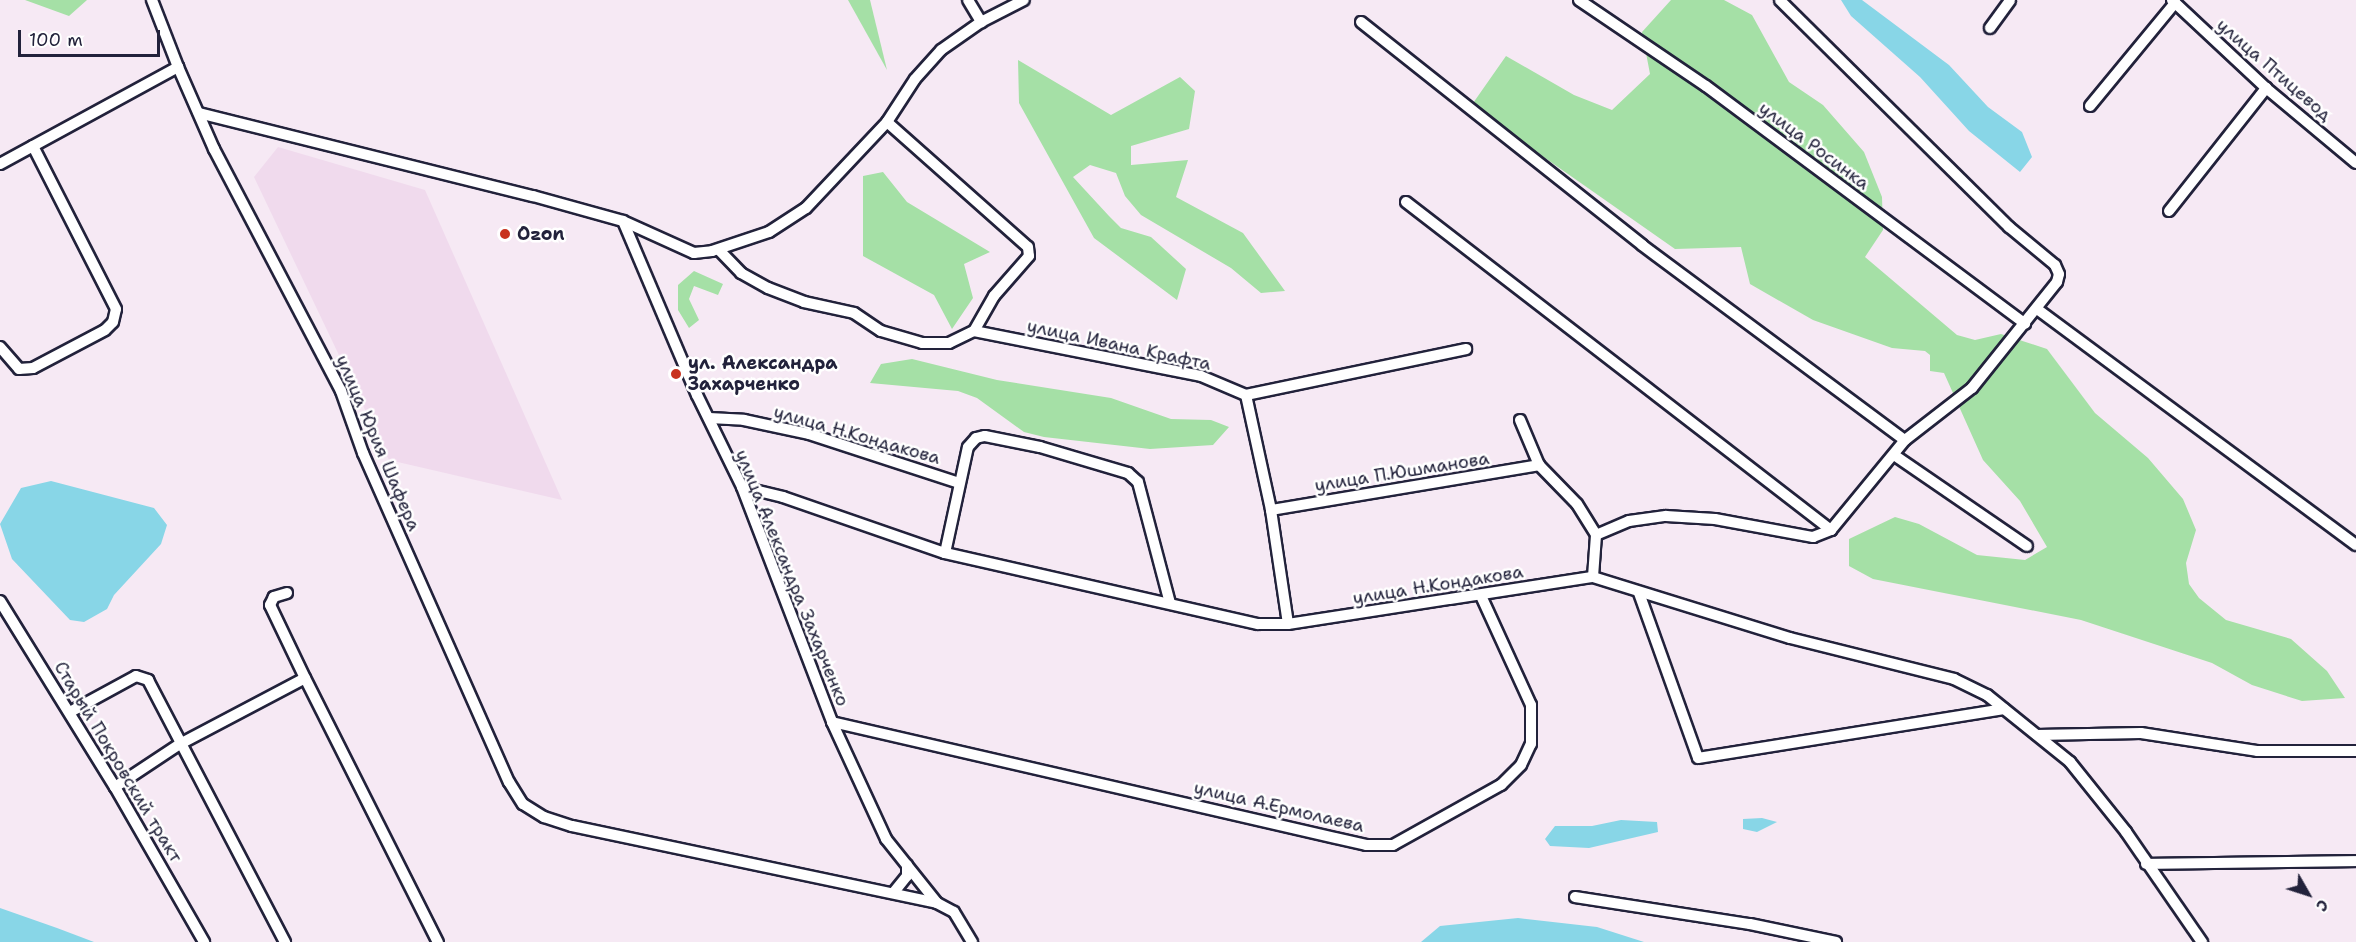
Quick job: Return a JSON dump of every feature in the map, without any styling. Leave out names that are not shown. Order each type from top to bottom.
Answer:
[{"type":"street","name":"улица Юрия Шафера","points":[[152,0],[178,67],[199,112],[341,391],[377,485],[509,782],[523,804],[544,817],[572,826],[894,892]]},
{"type":"street","points":[[968,0],[981,22]]},
{"type":"street","points":[[199,112],[342,146],[623,220],[694,253],[719,250],[769,232],[806,208],[887,122],[915,79],[941,50],[981,22],[1024,0]]},
{"type":"street","name":"улица Росинка","points":[[1579,0],[1706,86],[2025,324]]},
{"type":"street","points":[[1596,535],[1629,521],[1666,516],[1715,519],[1813,537],[1831,531],[1905,440],[1972,388],[2057,282],[2059,274],[2055,266],[2009,227],[1780,0]]},
{"type":"street","points":[[1989,28],[2010,0]]},
{"type":"street","points":[[2090,106],[2173,1]]},
{"type":"street","name":"улица Птицевод","points":[[2173,1],[2266,88],[2356,163]]},
{"type":"street","points":[[1361,22],[1642,245],[1905,440]]},
{"type":"street","points":[[0,164],[178,67]]},
{"type":"street","points":[[2169,211],[2266,88]]},
{"type":"street","points":[[719,250],[741,273],[768,288],[804,302],[854,313],[881,331],[922,344],[950,343],[974,331],[994,296],[1029,256],[1028,247],[887,122]]},
{"type":"street","points":[[0,347],[19,369],[33,368],[105,330],[113,322],[116,309],[33,146]]},
{"type":"street","points":[[1406,202],[1831,531]]},
{"type":"street","name":"улица Александра Захарченко","points":[[623,220],[709,418],[742,487],[832,722],[886,839],[937,903]]},
{"type":"street","points":[[2037,309],[2356,545]]},
{"type":"street","name":"улица Ивана Крафта","points":[[974,331],[1201,376],[1246,394]]},
{"type":"street","points":[[1288,624],[1271,510],[1246,394],[1466,349]]},
{"type":"street","name":"улица Н.Кондакова","points":[[709,418],[744,420],[809,434],[959,483]]},
{"type":"street","points":[[1520,420],[1539,465],[1577,504],[1596,535],[1593,577],[1790,638],[1954,679],[2004,709],[2070,762],[2202,942]]},
{"type":"street","name":"улица Н.Кондакова","points":[[945,554],[968,447],[976,438],[985,436],[1040,447],[1128,473],[1138,482],[1170,603]]},
{"type":"street","points":[[1894,455],[2027,546]]},
{"type":"street","name":"улица П.Юшманова","points":[[1271,510],[1539,465]]},
{"type":"street","name":"улица Н.Кондакова","points":[[742,487],[783,497],[945,554],[1258,624],[1288,624],[1593,577]]},
{"type":"street","points":[[287,593],[273,597],[270,606],[438,942]]},
{"type":"street","points":[[1639,593],[1698,758],[2004,709]]},
{"type":"street","name":"улица А.Ермолаева","points":[[832,722],[1366,845],[1393,845],[1501,785],[1521,765],[1531,744],[1531,705],[1481,596]]},
{"type":"street","name":"Старый Покровский тракт","points":[[0,601],[115,787],[204,942]]},
{"type":"street","points":[[70,712],[136,676],[143,676],[285,942]]},
{"type":"street","points":[[115,787],[180,744],[305,678]]},
{"type":"street","points":[[2037,735],[2141,733],[2257,751],[2356,751]]},
{"type":"street","points":[[2146,864],[2356,861]]},
{"type":"street","points":[[907,865],[907,876],[894,892],[937,903],[954,912],[972,942]]},
{"type":"street","points":[[1575,897],[1750,924],[1836,942]]},
{"type":"shaded area","points":[[278,147],[425,190],[562,500],[389,460],[254,177]]},
{"type":"green space","points":[[25,0],[87,0],[69,16]]},
{"type":"green space","points":[[848,0],[870,0],[887,70]]},
{"type":"green space","points":[[1671,0],[1724,0],[1752,15],[1789,82],[1823,105],[1864,152],[1882,197],[1883,230],[1865,257],[1957,335],[1975,340],[2001,334],[2047,349],[2095,413],[2148,458],[2183,499],[2196,530],[2186,563],[2189,584],[2199,598],[2226,620],[2291,639],[2327,671],[2345,698],[2302,701],[2252,685],[2212,663],[2081,620],[1873,579],[1849,566],[1849,539],[1895,517],[1919,524],[1977,555],[2025,560],[2047,547],[2020,501],[1983,460],[1944,373],[1930,371],[1930,355],[1925,351],[1892,348],[1813,320],[1750,284],[1741,247],[1675,249],[1471,106],[1506,56],[1574,95],[1612,110],[1650,74],[1642,32]]},
{"type":"green space","points":[[1018,60],[1111,115],[1180,77],[1195,91],[1189,129],[1131,146],[1131,165],[1188,160],[1176,197],[1243,233],[1285,291],[1261,293],[1231,268],[1141,215],[1125,196],[1116,173],[1090,165],[1073,177],[1121,228],[1151,237],[1186,269],[1177,300],[1094,238],[1019,103]]},
{"type":"green space","points":[[883,172],[907,202],[990,252],[964,264],[973,298],[952,329],[934,295],[863,256],[863,176]]},
{"type":"green space","points":[[694,271],[723,284],[718,295],[694,286],[689,299],[699,320],[689,328],[678,310],[678,285]]},
{"type":"green space","points":[[912,359],[997,380],[1111,398],[1171,419],[1211,420],[1229,427],[1213,445],[1150,449],[1044,437],[1024,432],[977,398],[958,391],[870,383],[881,364]]},
{"type":"water","points":[[1841,0],[1862,0],[1949,65],[1988,107],[2022,132],[2032,157],[2020,172],[1969,131],[1920,77],[1851,16]]},
{"type":"water","points":[[51,481],[154,508],[167,525],[161,544],[114,595],[107,609],[84,622],[70,620],[12,559],[0,524],[21,488]]},
{"type":"water","points":[[1762,818],[1777,822],[1757,832],[1743,829],[1743,819]]},
{"type":"water","points":[[1621,820],[1657,822],[1658,832],[1589,848],[1550,846],[1545,839],[1555,826],[1592,826]]},
{"type":"water","points":[[0,908],[57,928],[94,942],[0,942]]},
{"type":"water","points":[[1518,918],[1597,927],[1644,942],[1421,942],[1440,926]]},
{"type":"place","name":"Ozon","points":[[505,234]]},
{"type":"place","name":"ул. Александра Захарченко","points":[[676,374]]}]
